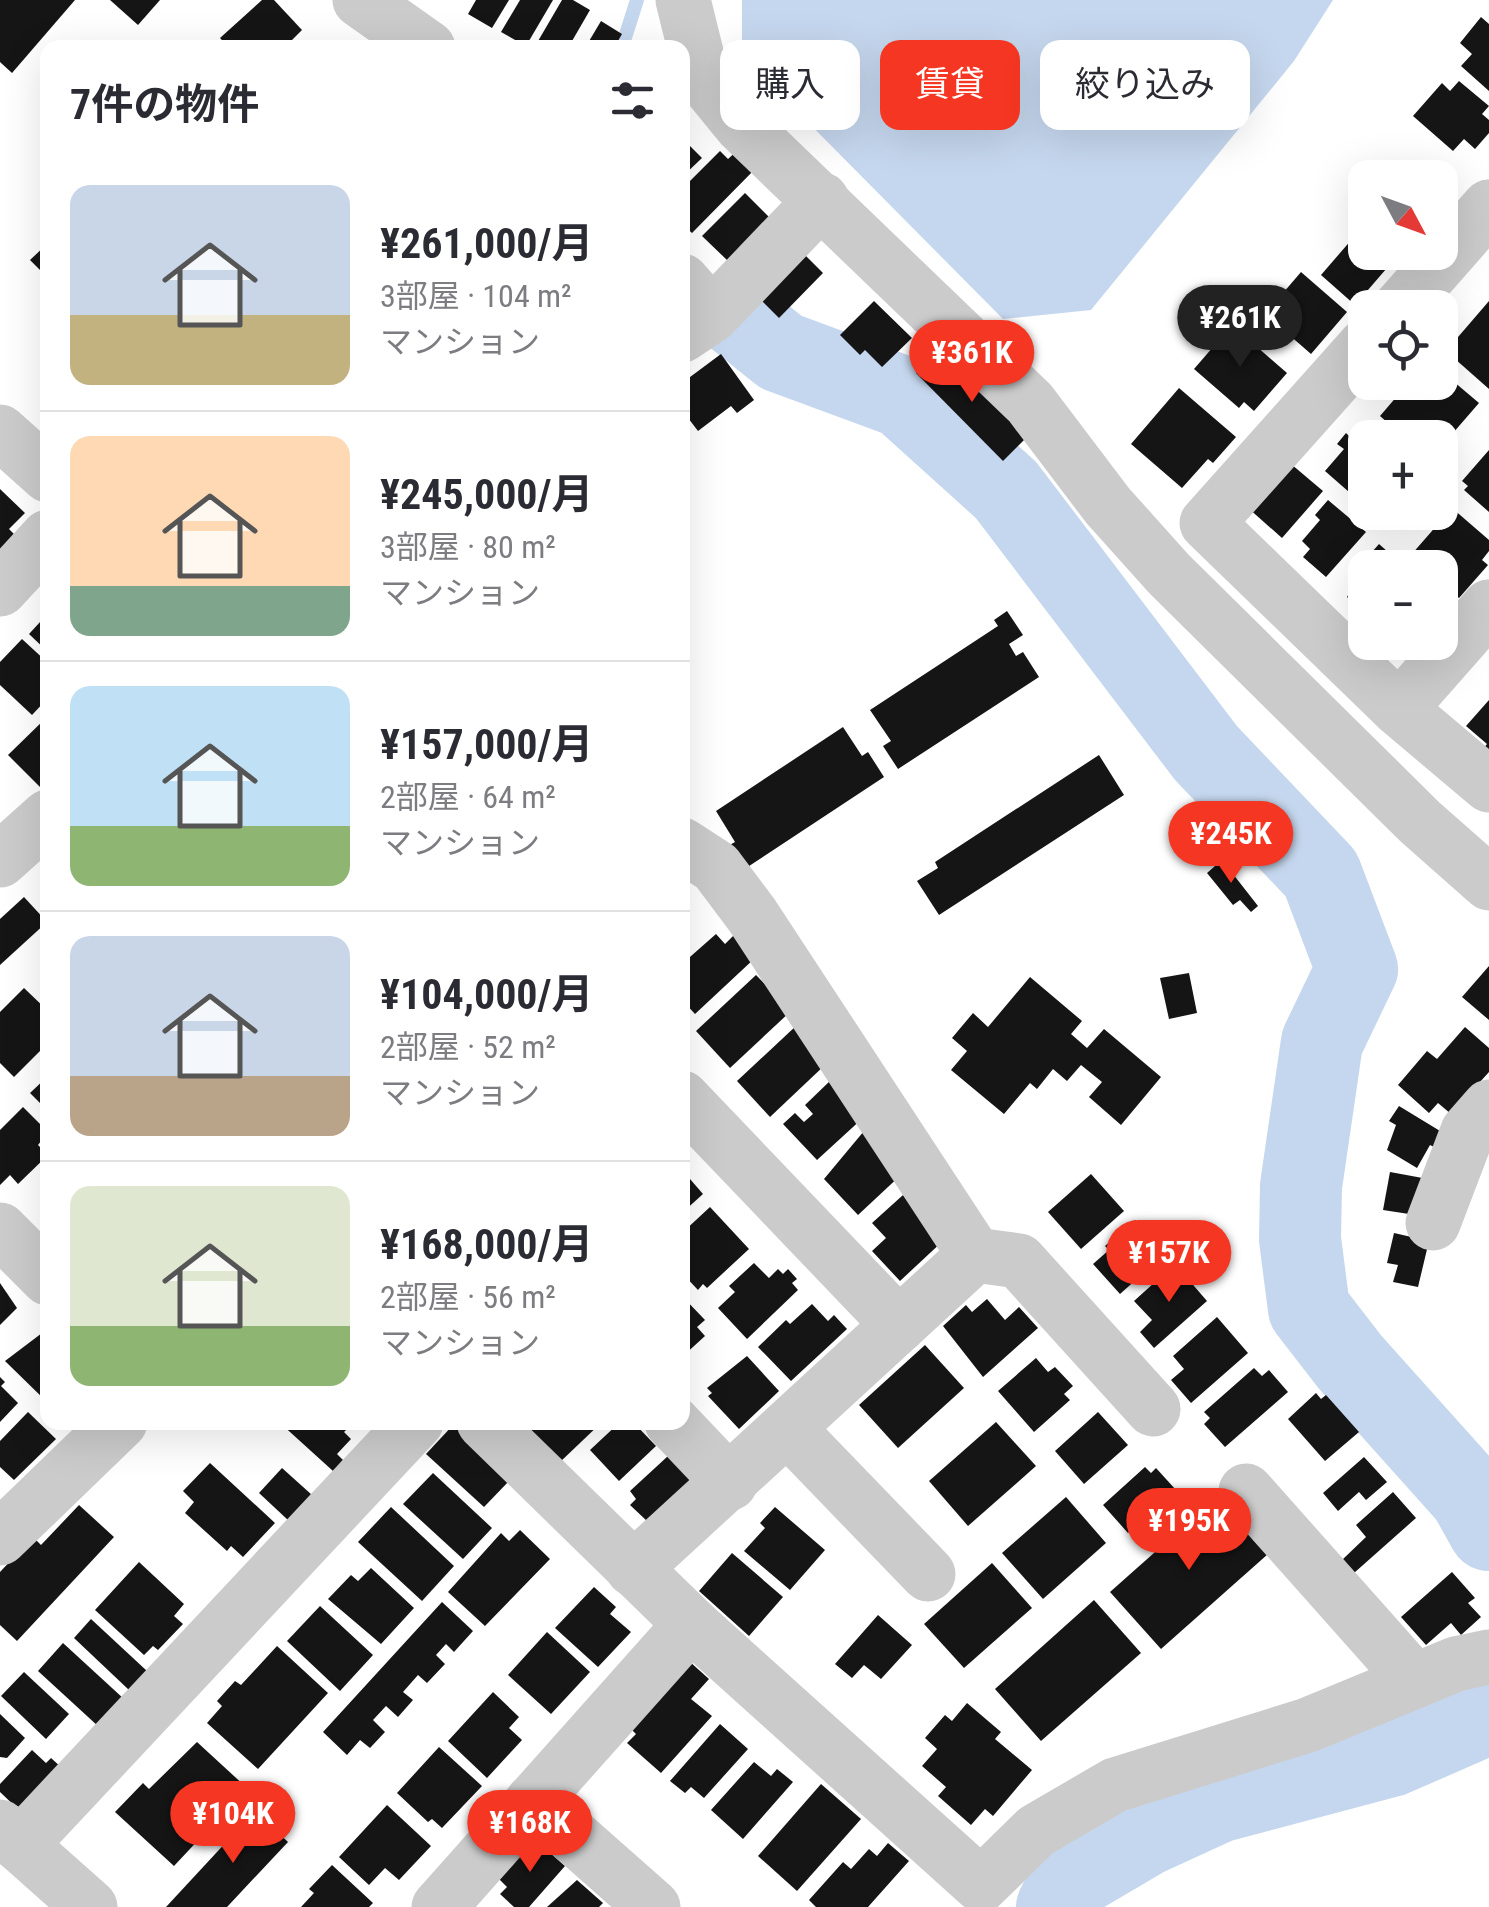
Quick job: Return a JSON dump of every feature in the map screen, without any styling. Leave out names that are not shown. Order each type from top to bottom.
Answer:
[{"type":"street","points":[[360,0],[417,40]]},
{"type":"street","points":[[683,0],[702,77],[742,126],[1030,403],[1108,506],[1169,574],[1420,822],[1489,883]]},
{"type":"street","points":[[692,310],[822,200]]},
{"type":"street","points":[[1416,290],[1489,208]]},
{"type":"street","points":[[1348,365],[1207,523],[1399,709],[1489,785]]},
{"type":"street","points":[[0,432],[40,468]]},
{"type":"street","points":[[0,589],[40,545]]},
{"type":"street","points":[[1399,709],[1489,607]]},
{"type":"street","points":[[690,850],[716,867],[752,915],[975,1254],[1019,1261],[1152,1409]]},
{"type":"street","points":[[690,1106],[899,1325]]},
{"type":"street","points":[[1433,1223],[1468,1131],[1489,1106]]},
{"type":"street","points":[[0,1230],[40,1270]]},
{"type":"street","points":[[633,1568],[789,1430],[975,1254]]},
{"type":"street","points":[[2,1534],[112,1430]]},
{"type":"street","points":[[90,1907],[10,1836],[408,1430]]},
{"type":"street","points":[[492,1430],[691,1624],[989,1896],[1036,1831],[1115,1785],[1291,1731],[1456,1664],[1489,1658]]},
{"type":"street","points":[[680,1430],[730,1483]]},
{"type":"street","points":[[789,1430],[928,1574]]},
{"type":"street","points":[[1246,1491],[1415,1681]]},
{"type":"street","points":[[439,1907],[691,1624]]},
{"type":"street","points":[[533,1801],[653,1907]]},
{"type":"water","points":[[742,0],[1333,0],[1294,61],[1250,115],[1250,40],[1040,40],[1040,130],[1238,130],[1091,310],[1003,319],[816,130],[860,130],[860,40],[742,40]]},
{"type":"building","points":[[0,0],[75,0],[12,73],[0,62]]},
{"type":"building","points":[[110,0],[160,0],[138,25]]},
{"type":"building","points":[[262,0],[274,0],[302,30],[292,40],[220,38]]},
{"type":"building","points":[[476,0],[509,0],[492,28],[468,14]]},
{"type":"building","points":[[520,0],[553,0],[530,40],[515,40],[501,32]]},
{"type":"building","points":[[562,0],[573,0],[590,10],[573,40],[539,40]]},
{"type":"building","points":[[1481,17],[1489,24],[1489,91],[1461,66],[1472,54],[1460,43]]},
{"type":"building","points":[[601,21],[622,34],[619,40],[590,40]]},
{"type":"building","points":[[1459,81],[1489,106],[1482,114],[1489,120],[1489,133],[1475,149],[1464,139],[1453,151],[1413,116],[1442,83],[1450,91]]},
{"type":"building","points":[[690,146],[702,158],[690,169]]},
{"type":"building","points":[[740,148],[758,166],[692,233],[690,181],[720,151],[728,159]]},
{"type":"building","points":[[745,193],[770,218],[728,261],[702,236]]},
{"type":"building","points":[[1348,244],[1348,270],[1385,270],[1368,290],[1348,290],[1348,299],[1321,275]]},
{"type":"building","points":[[797,247],[823,273],[779,318],[752,291]]},
{"type":"building","points":[[40,251],[40,270],[30,260]]},
{"type":"building","points":[[1301,272],[1347,312],[1311,354],[1265,314]]},
{"type":"building","points":[[874,301],[912,338],[882,367],[865,350],[860,355],[840,335]]},
{"type":"building","points":[[1489,301],[1489,389],[1458,362],[1458,337]]},
{"type":"building","points":[[1232,325],[1287,373],[1254,411],[1244,402],[1239,408],[1194,369]]},
{"type":"building","points":[[940,349],[1028,436],[1003,461],[916,373]]},
{"type":"building","points":[[721,354],[754,400],[737,413],[731,406],[698,431],[690,420],[690,377]]},
{"type":"building","points":[[1458,385],[1479,403],[1458,427],[1458,420],[1385,420],[1380,416],[1394,400],[1458,400]]},
{"type":"building","points":[[1179,388],[1236,437],[1213,463],[1208,459],[1182,488],[1131,444]]},
{"type":"building","points":[[1346,433],[1348,491],[1325,471],[1344,449],[1337,444]]},
{"type":"building","points":[[1489,450],[1489,512],[1464,490],[1468,486],[1462,481]]},
{"type":"building","points":[[1291,464],[1323,491],[1282,538],[1247,507]]},
{"type":"building","points":[[0,489],[25,513],[9,529],[15,535],[0,551]]},
{"type":"building","points":[[1328,500],[1348,517],[1348,530],[1366,532],[1326,577],[1303,557],[1310,549],[1302,541],[1320,520],[1315,515]]},
{"type":"building","points":[[1458,513],[1489,540],[1489,551],[1482,560],[1488,565],[1459,598],[1458,550],[1415,550],[1433,530],[1458,530]]},
{"type":"building","points":[[1007,611],[1023,635],[1009,644],[1016,656],[1023,652],[1039,677],[898,769],[883,746],[891,741],[870,710],[998,626],[994,620]]},
{"type":"building","points":[[40,622],[40,644],[29,634]]},
{"type":"building","points":[[22,639],[40,656],[40,706],[32,715],[0,685],[0,662]]},
{"type":"building","points":[[1489,700],[1489,758],[1481,751],[1487,744],[1466,726]]},
{"type":"building","points":[[40,724],[40,787],[8,755]]},
{"type":"building","points":[[843,727],[862,756],[868,752],[884,777],[743,870],[728,846],[735,842],[716,811]]},
{"type":"building","points":[[1099,755],[1124,795],[939,915],[917,881],[938,868],[935,862]]},
{"type":"building","points":[[1222,860],[1258,906],[1251,912],[1240,900],[1233,905],[1207,873]]},
{"type":"building","points":[[24,897],[40,914],[40,928],[0,965],[0,919]]},
{"type":"building","points":[[716,934],[725,944],[734,935],[755,958],[695,1014],[690,1009],[690,957]]},
{"type":"building","points":[[1489,966],[1489,1020],[1462,997]]},
{"type":"building","points":[[1189,973],[1197,1013],[1169,1019],[1160,978]]},
{"type":"building","points":[[756,975],[791,1011],[730,1068],[696,1031]]},
{"type":"building","points":[[1030,977],[1082,1021],[1071,1034],[1087,1048],[1104,1029],[1161,1077],[1121,1125],[1089,1097],[1102,1082],[1081,1065],[1067,1081],[1053,1069],[1037,1089],[1030,1083],[1004,1114],[951,1070],[967,1051],[952,1038],[973,1013],[988,1027]]},
{"type":"building","points":[[24,988],[40,1003],[40,1051],[14,1077],[0,1063],[0,1012]]},
{"type":"building","points":[[797,1025],[826,1064],[770,1117],[737,1081]]},
{"type":"building","points":[[1465,1027],[1489,1048],[1489,1072],[1451,1114],[1438,1103],[1429,1113],[1398,1085],[1427,1051],[1437,1059]]},
{"type":"building","points":[[831,1080],[865,1116],[817,1160],[783,1124],[795,1113],[804,1122],[813,1114],[805,1105]]},
{"type":"building","points":[[40,1084],[40,1103],[30,1093]]},
{"type":"building","points":[[1399,1106],[1445,1134],[1436,1148],[1430,1145],[1417,1168],[1387,1150],[1396,1125],[1389,1121]]},
{"type":"building","points":[[23,1107],[40,1124],[40,1163],[18,1184],[10,1175],[0,1185],[0,1130]]},
{"type":"building","points":[[864,1131],[903,1173],[858,1215],[824,1179]]},
{"type":"building","points":[[1390,1172],[1428,1179],[1422,1216],[1383,1210]]},
{"type":"building","points":[[1091,1174],[1124,1211],[1081,1249],[1048,1212]]},
{"type":"building","points":[[690,1179],[703,1194],[690,1206]]},
{"type":"building","points":[[903,1195],[945,1239],[900,1281],[872,1251],[886,1238],[872,1223]]},
{"type":"building","points":[[710,1207],[749,1249],[707,1288],[703,1284],[698,1290],[690,1282],[690,1226]]},
{"type":"building","points":[[1135,1220],[1165,1254],[1120,1294],[1093,1264],[1109,1250],[1105,1246]]},
{"type":"building","points":[[1394,1233],[1429,1241],[1418,1287],[1393,1282],[1398,1265],[1387,1263]]},
{"type":"building","points":[[754,1263],[769,1278],[778,1269],[783,1274],[788,1269],[797,1279],[792,1283],[798,1290],[747,1339],[718,1308],[735,1292],[729,1286]]},
{"type":"building","points":[[1175,1264],[1207,1301],[1154,1348],[1140,1332],[1152,1320],[1134,1301]]},
{"type":"building","points":[[0,1283],[17,1308],[0,1325]]},
{"type":"building","points":[[987,1299],[1005,1320],[1019,1307],[1038,1328],[983,1377],[943,1326],[966,1305],[972,1312]]},
{"type":"building","points":[[690,1304],[705,1320],[697,1327],[705,1336],[690,1350]]},
{"type":"building","points":[[812,1304],[828,1321],[834,1315],[847,1329],[791,1381],[758,1347],[786,1320],[790,1324]]},
{"type":"building","points":[[1217,1317],[1248,1353],[1191,1403],[1171,1380],[1184,1369],[1173,1356]]},
{"type":"building","points":[[40,1335],[40,1395],[5,1361]]},
{"type":"building","points":[[925,1345],[964,1388],[898,1448],[859,1405]]},
{"type":"building","points":[[747,1356],[779,1391],[739,1429],[708,1396],[712,1393],[707,1388]]},
{"type":"building","points":[[1036,1358],[1048,1372],[1055,1367],[1073,1386],[1064,1394],[1070,1400],[1034,1432],[998,1391]]},
{"type":"building","points":[[1254,1368],[1262,1376],[1269,1370],[1288,1392],[1225,1447],[1204,1424],[1210,1418],[1204,1412]]},
{"type":"building","points":[[0,1377],[5,1382],[1,1386],[18,1403],[0,1422]]},
{"type":"building","points":[[1316,1393],[1321,1399],[1326,1395],[1359,1432],[1325,1461],[1288,1419]]},
{"type":"building","points":[[28,1412],[40,1424],[40,1430],[47,1430],[56,1439],[14,1480],[0,1467],[0,1441]]},
{"type":"building","points":[[1098,1412],[1128,1445],[1084,1484],[1055,1451]]},
{"type":"building","points":[[996,1422],[1036,1466],[968,1526],[929,1481]]},
{"type":"building","points":[[288,1430],[346,1430],[351,1439],[337,1454],[343,1460],[333,1471]]},
{"type":"building","points":[[448,1430],[460,1430],[512,1478],[484,1507],[426,1454]]},
{"type":"building","points":[[528,1430],[594,1430],[559,1463]]},
{"type":"building","points":[[611,1430],[641,1430],[656,1446],[619,1481],[590,1450]]},
{"type":"building","points":[[668,1456],[695,1478],[648,1522],[630,1505],[636,1499],[630,1491]]},
{"type":"building","points":[[1364,1457],[1387,1482],[1366,1500],[1359,1492],[1338,1511],[1323,1493]]},
{"type":"building","points":[[210,1463],[275,1523],[243,1557],[231,1546],[227,1551],[185,1513],[194,1502],[183,1491]]},
{"type":"building","points":[[1145,1467],[1151,1473],[1156,1468],[1176,1490],[1128,1533],[1103,1505]]},
{"type":"building","points":[[282,1468],[312,1495],[289,1521],[259,1493]]},
{"type":"building","points":[[433,1473],[492,1528],[463,1559],[403,1504]]},
{"type":"building","points":[[1393,1492],[1416,1518],[1354,1573],[1342,1560],[1366,1537],[1356,1525]]},
{"type":"building","points":[[1066,1497],[1106,1543],[1043,1599],[1002,1553]]},
{"type":"building","points":[[1217,1497],[1268,1554],[1161,1649],[1110,1592]]},
{"type":"building","points":[[79,1505],[114,1537],[17,1641],[0,1625],[0,1572],[33,1537],[41,1545]]},
{"type":"building","points":[[391,1507],[454,1566],[422,1601],[358,1542]]},
{"type":"building","points":[[775,1507],[825,1550],[790,1590],[744,1551],[765,1528],[760,1523]]},
{"type":"building","points":[[520,1530],[550,1559],[485,1626],[448,1592],[501,1533],[509,1541]]},
{"type":"building","points":[[732,1553],[783,1597],[749,1636],[699,1591]]},
{"type":"building","points":[[139,1562],[184,1604],[174,1616],[183,1624],[158,1650],[153,1646],[144,1655],[95,1610]]},
{"type":"building","points":[[992,1563],[1032,1608],[964,1668],[924,1624]]},
{"type":"building","points":[[371,1568],[414,1608],[381,1644],[328,1599],[351,1575],[358,1581]]},
{"type":"building","points":[[1452,1572],[1475,1598],[1468,1603],[1481,1617],[1461,1635],[1451,1623],[1426,1645],[1401,1617]]},
{"type":"building","points":[[594,1587],[616,1607],[610,1614],[631,1632],[598,1667],[555,1628]]},
{"type":"building","points":[[1094,1600],[1141,1653],[1041,1741],[995,1689]]},
{"type":"building","points":[[442,1602],[473,1631],[454,1652],[446,1644],[436,1655],[445,1664],[427,1683],[418,1675],[403,1692],[413,1700],[398,1717],[386,1706],[373,1720],[385,1732],[370,1748],[360,1740],[347,1755],[323,1732]]},
{"type":"building","points":[[320,1606],[373,1655],[340,1691],[287,1641]]},
{"type":"building","points":[[878,1615],[912,1645],[881,1679],[864,1665],[852,1678],[835,1664]]},
{"type":"building","points":[[91,1619],[147,1671],[129,1690],[74,1638]]},
{"type":"building","points":[[547,1632],[590,1672],[551,1714],[508,1675]]},
{"type":"building","points":[[63,1643],[124,1699],[99,1727],[38,1671]]},
{"type":"building","points":[[277,1646],[328,1693],[258,1769],[207,1723],[222,1706],[217,1701],[235,1681],[241,1685]]},
{"type":"building","points":[[689,1661],[709,1679],[691,1699],[712,1716],[661,1773],[627,1743],[636,1734],[630,1728]]},
{"type":"building","points":[[24,1672],[69,1714],[46,1739],[1,1696]]},
{"type":"building","points":[[493,1692],[519,1717],[509,1728],[522,1740],[487,1778],[448,1741]]},
{"type":"building","points":[[967,1703],[1001,1732],[995,1739],[1032,1770],[993,1816],[985,1809],[971,1825],[938,1796],[946,1787],[922,1766],[937,1749],[925,1738],[945,1715],[952,1721]]},
{"type":"building","points":[[0,1714],[25,1738],[7,1758],[0,1757]]},
{"type":"building","points":[[720,1724],[748,1749],[704,1798],[691,1787],[685,1793],[670,1781]]},
{"type":"building","points":[[197,1742],[247,1788],[174,1866],[115,1812],[143,1783],[149,1789]]},
{"type":"building","points":[[439,1747],[482,1786],[442,1828],[432,1819],[428,1822],[397,1793]]},
{"type":"building","points":[[32,1750],[46,1763],[51,1758],[62,1768],[21,1812],[0,1792],[0,1784]]},
{"type":"building","points":[[754,1762],[771,1776],[777,1769],[793,1782],[743,1839],[711,1810]]},
{"type":"building","points":[[821,1784],[861,1819],[797,1891],[758,1856]]},
{"type":"building","points":[[387,1805],[431,1846],[399,1880],[385,1868],[369,1885],[339,1857]]},
{"type":"building","points":[[255,1811],[288,1842],[227,1907],[166,1907]]},
{"type":"building","points":[[534,1839],[565,1866],[529,1907],[514,1907],[500,1894],[507,1887],[499,1879]]},
{"type":"building","points":[[888,1843],[909,1861],[868,1907],[816,1907],[809,1900],[843,1862],[851,1869],[869,1849],[877,1856]]},
{"type":"building","points":[[332,1865],[373,1903],[369,1907],[301,1907],[314,1893],[309,1889]]},
{"type":"building","points":[[577,1880],[603,1903],[599,1907],[547,1907]]},
{"type":"waterway","points":[[624,40],[637,0]]},
{"type":"waterway","points":[[735,315],[781,352],[903,397],[1006,490],[1206,753],[1321,874],[1357,969],[1322,1042],[1301,1186],[1300,1239],[1309,1309],[1350,1362],[1470,1496],[1489,1530]]},
{"type":"waterway","points":[[1057,1907],[1071,1879],[1146,1835],[1218,1802],[1391,1756],[1469,1722],[1489,1707]]}]
